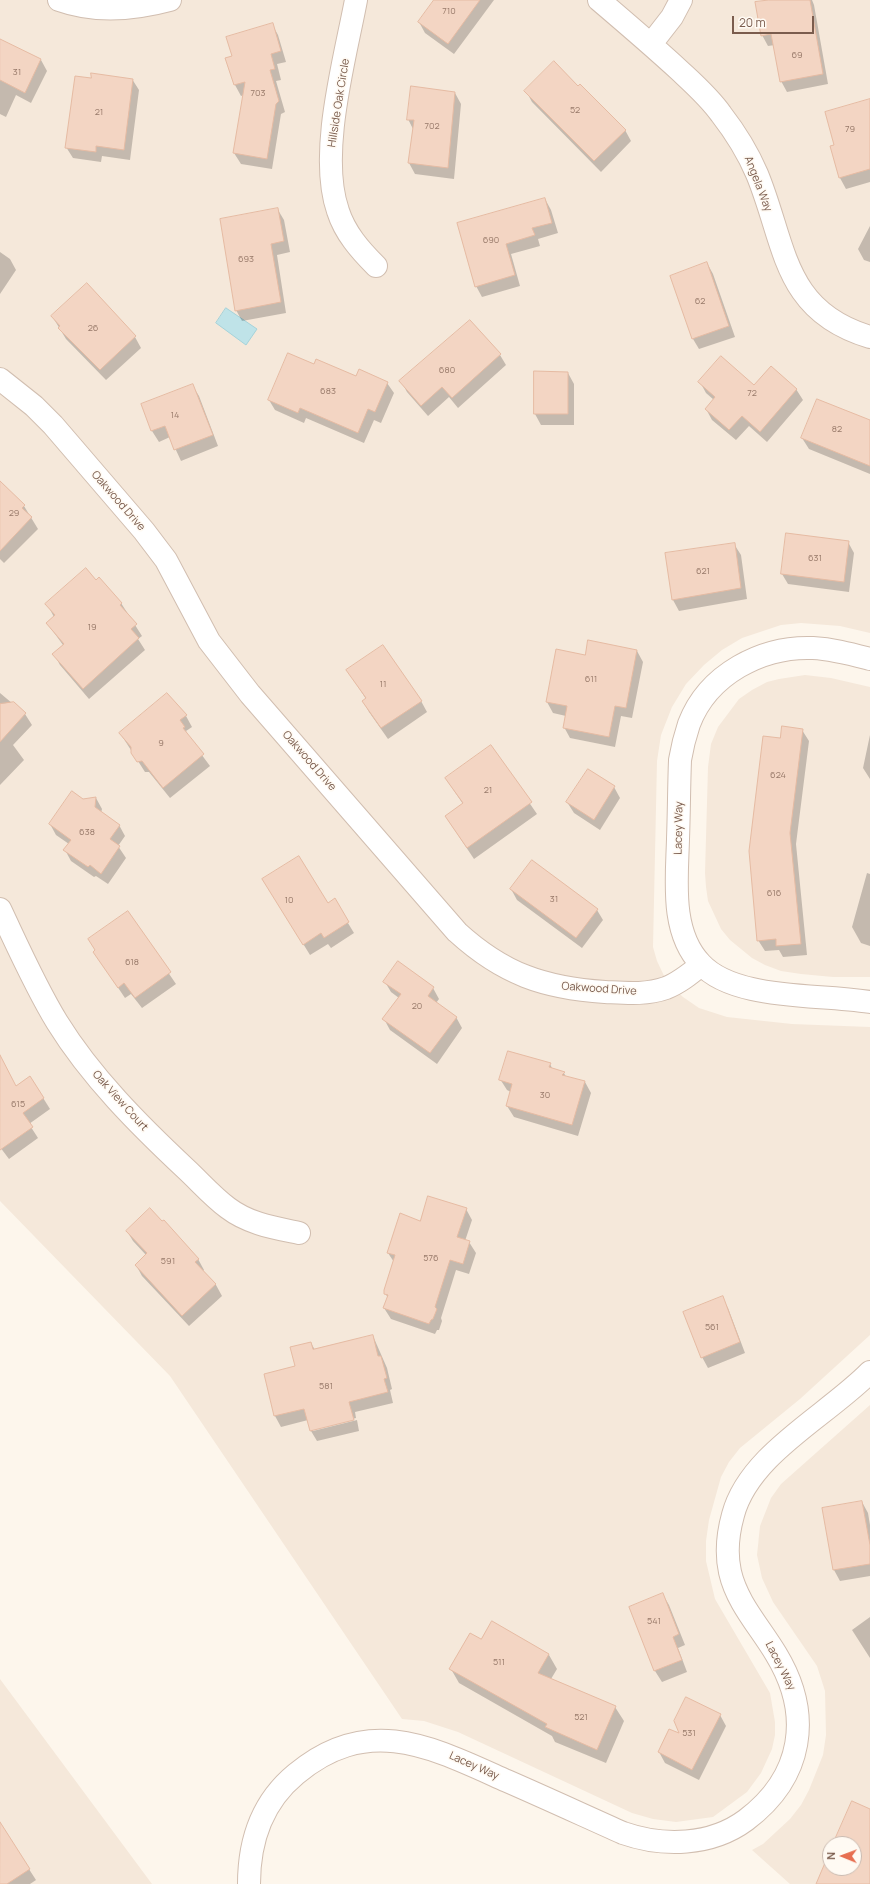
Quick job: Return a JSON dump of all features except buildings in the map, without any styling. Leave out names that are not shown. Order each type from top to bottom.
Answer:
[{"type":"street","points":[[59,0],[72,5],[112,9],[133,8],[170,0]]},
{"type":"street","name":"Hillside Oak Circle","points":[[356,0],[334,119],[331,171],[338,211],[347,232],[376,266]]},
{"type":"street","name":"Angela Way","points":[[599,0],[651,44],[704,93],[721,113],[757,174],[785,262],[801,291],[827,316],[844,326],[870,337]]},
{"type":"street","points":[[651,44],[672,17],[681,0]]},
{"type":"street","name":"Oakwood Drive","points":[[0,379],[34,406],[53,425],[144,531],[166,560],[203,630],[220,656],[250,694],[452,926],[473,946],[510,969],[529,978],[573,990],[628,994],[648,992],[667,987],[679,981],[701,965]]},
{"type":"street","name":"Lacey Way","points":[[870,658],[813,648],[790,649],[767,653],[746,662],[726,675],[710,690],[699,705],[689,723],[680,760],[677,889],[681,922],[685,937],[692,952],[701,965],[714,975],[751,989],[796,996],[870,1002]]},
{"type":"street","name":"Oak View Court","points":[[0,908],[42,996],[58,1023],[90,1068],[152,1138],[229,1208],[251,1221],[275,1228],[299,1232]]},
{"type":"street","name":"Lacey Way","points":[[249,1884],[251,1850],[260,1819],[278,1790],[304,1767],[319,1758],[350,1745],[366,1741],[404,1742],[443,1752],[623,1833],[642,1840],[672,1842],[697,1840],[717,1835],[738,1826],[770,1800],[790,1765],[798,1731],[798,1713],[795,1695],[777,1655],[741,1601],[732,1578],[728,1560],[728,1542],[732,1517],[744,1486],[755,1471],[770,1456],[867,1380]]},
{"type":"shaded area","points":[[0,0],[870,0],[870,633],[840,626],[801,623],[781,625],[742,638],[722,650],[704,665],[686,684],[672,707],[661,735],[657,761],[653,947],[657,961],[667,982],[683,997],[699,1008],[727,1017],[792,1024],[870,1027],[870,1335],[800,1399],[740,1448],[729,1462],[721,1477],[709,1520],[706,1541],[706,1561],[715,1599],[770,1693],[775,1722],[775,1735],[772,1749],[761,1773],[747,1792],[713,1817],[676,1822],[653,1819],[632,1813],[458,1732],[424,1721],[402,1719],[170,1376],[0,1201]]},
{"type":"shaded area","points":[[805,675],[831,678],[870,687],[870,977],[833,977],[801,974],[781,971],[765,965],[752,958],[730,940],[721,929],[708,901],[705,873],[708,767],[711,744],[718,727],[739,699],[752,690],[767,682]]},
{"type":"shaded area","points":[[870,1405],[870,1884],[790,1884],[752,1850],[763,1844],[790,1819],[801,1805],[809,1790],[823,1755],[826,1735],[825,1691],[817,1666],[773,1602],[762,1578],[757,1555],[760,1526],[771,1498],[781,1484]]},
{"type":"shaded area","points":[[0,1679],[152,1884],[0,1884]]},
{"type":"water","points":[[226,308],[257,329],[246,345],[216,323]]}]
